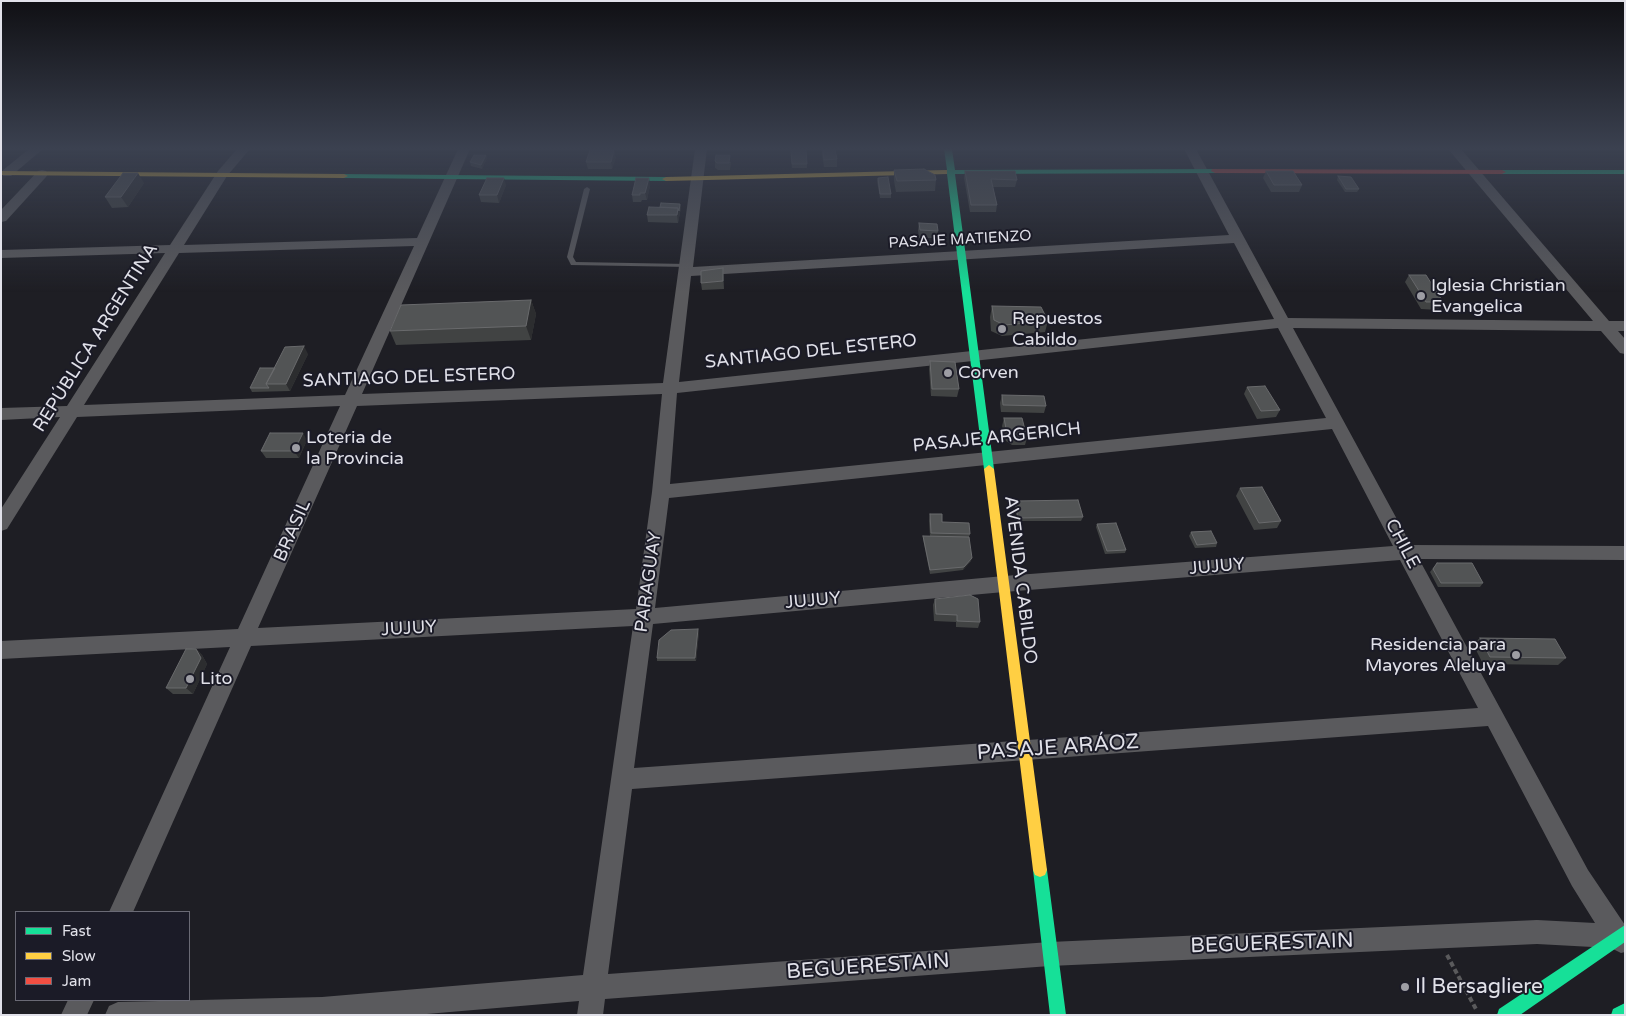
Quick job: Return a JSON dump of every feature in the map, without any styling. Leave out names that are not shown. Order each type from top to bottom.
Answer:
[{"type":"street","points":[[1,218],[21,196]]},
{"type":"street","name":"REPÚBLICA ARGENTINA","points":[[1,524],[208,196]]},
{"type":"street","name":"BRASIL","points":[[120,911],[352,400],[421,242],[443,196]]},
{"type":"street","name":"PARAGUAY","points":[[590,1015],[661,492],[670,388],[695,196]]},
{"type":"street","name":"AVENIDA CABILDO","points":[[954,196],[1058,1015]]},
{"type":"street","name":"CHILE","points":[[1214,196],[1338,423],[1580,878],[1623,938]]},
{"type":"street","points":[[1494,196],[1625,349]]},
{"type":"street","name":"PASAJE MATIENZO","points":[[687,269],[962,256],[1236,239]]},
{"type":"street","points":[[1,254],[421,242]]},
{"type":"street","name":"SANTIAGO DEL ESTERO","points":[[1,414],[670,388],[975,354],[1283,323],[1625,326]]},
{"type":"street","name":"PASAJE ARGERICH","points":[[661,492],[1338,423]]},
{"type":"street","name":"JUJUY","points":[[1,650],[644,617],[1004,584],[1406,552],[1625,553]]},
{"type":"street","name":"PASAJE ARÁOZ","points":[[622,779],[1494,716]]},
{"type":"street","name":"BEGUERESTAIN","points":[[118,1015],[322,1012],[594,986],[1050,954],[1537,932],[1623,938]]},
{"type":"street","points":[[1505,1015],[1623,938]]},
{"type":"street","points":[[74,1015],[81,1001]]},
{"type":"street","points":[[1619,1015],[1625,1011]]},
{"type":"lane","points":[[585,196],[570,258],[573,264],[687,269]]},
{"type":"path","points":[[1437,937],[1480,1015]]},
{"type":"building","points":[[969,196],[995,196],[997,205],[971,205]]},
{"type":"building","points":[[661,203],[680,204],[679,211],[678,208],[660,207]]},
{"type":"building","points":[[649,207],[678,208],[677,215],[647,215]]},
{"type":"building","points":[[919,223],[937,224],[938,231],[920,230]]},
{"type":"building","points":[[723,268],[723,281],[701,283],[701,271]]},
{"type":"building","points":[[1409,275],[1426,275],[1443,302],[1426,302]]},
{"type":"building","points":[[531,300],[526,326],[390,331],[401,305]]},
{"type":"building","points":[[992,306],[1041,307],[1048,321],[1004,325],[994,320]]},
{"type":"building","points":[[304,346],[286,384],[266,384],[285,347]]},
{"type":"building","points":[[930,361],[955,362],[959,389],[932,389]]},
{"type":"building","points":[[260,368],[275,368],[266,384],[269,388],[250,388]]},
{"type":"building","points":[[1265,386],[1280,410],[1261,411],[1247,387]]},
{"type":"building","points":[[1002,395],[1044,396],[1046,406],[1003,405]]},
{"type":"building","points":[[1004,418],[1022,418],[1027,438],[1013,438],[1007,434]]},
{"type":"building","points":[[270,433],[303,433],[294,451],[261,451]]},
{"type":"building","points":[[1262,487],[1281,521],[1259,523],[1240,488]]},
{"type":"building","points":[[1078,500],[1083,517],[1018,518],[1015,501]]},
{"type":"building","points":[[930,514],[942,514],[942,522],[969,523],[970,534],[931,533]]},
{"type":"building","points":[[1116,523],[1126,550],[1107,551],[1097,524]]},
{"type":"building","points":[[1211,531],[1217,543],[1197,545],[1191,532]]},
{"type":"building","points":[[923,536],[969,537],[972,558],[964,567],[930,570]]},
{"type":"building","points":[[1437,563],[1472,563],[1483,583],[1441,583],[1433,569]]},
{"type":"building","points":[[970,595],[978,599],[980,622],[957,621],[957,615],[936,614],[935,599]]},
{"type":"building","points":[[698,629],[695,658],[657,658],[659,640],[671,630]]},
{"type":"building","points":[[1480,638],[1555,639],[1566,658],[1490,657]]},
{"type":"building","points":[[186,649],[196,649],[201,658],[186,688],[166,688]]},
{"type":"traffic: fast","points":[[954,196],[989,469]]},
{"type":"traffic: fast","points":[[1040,870],[1058,1015]]},
{"type":"traffic: fast","points":[[1505,1015],[1625,933]]},
{"type":"traffic: fast","points":[[1619,1015],[1625,1011]]},
{"type":"traffic: slow","points":[[989,469],[1040,870]]},
{"type":"place","name":"Iglesia Christian Evangelica","points":[[1421,296]]},
{"type":"place","name":"Repuestos Cabildo","points":[[1002,329]]},
{"type":"place","name":"Corven","points":[[948,373]]},
{"type":"place","name":"Loteria de la Provincia","points":[[296,448]]},
{"type":"place","name":"Residencia para Mayores Aleluya","points":[[1516,655]]},
{"type":"place","name":"Lito","points":[[190,679]]},
{"type":"place","name":"Il Bersagliere","points":[[1405,987]]}]
